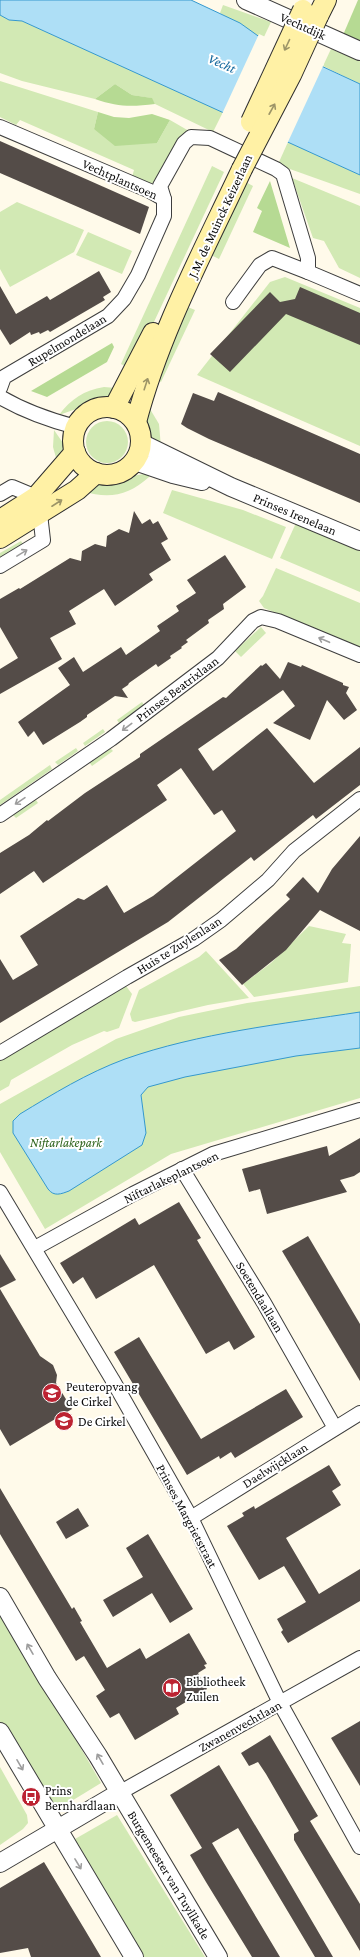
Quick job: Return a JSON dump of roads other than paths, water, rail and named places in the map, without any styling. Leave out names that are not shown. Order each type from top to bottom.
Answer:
[{"type":"main road","name":"J.M. de Muinck Keizerlaan","points":[[114,408],[237,167],[291,75],[314,6]]},
{"type":"main road","name":"J.M. de Muinck Keizerlaan","points":[[136,422],[158,350],[237,167]]},
{"type":"main road","points":[[99,408],[114,408],[126,412],[136,422],[140,432],[138,452],[124,471],[110,475],[96,473],[83,465],[75,452],[73,439],[76,427],[85,414],[99,408]]},
{"type":"main road","points":[[0,538],[38,505],[75,452]]},
{"type":"main road","points":[[0,520],[77,490],[96,473]]},
{"type":"street","name":"Vechtdijk","points":[[246,0],[360,51]]},
{"type":"street","name":"Vechtplantsoen","points":[[0,127],[150,191],[164,199]]},
{"type":"street","name":"Vechtplantsoen","points":[[164,199],[160,186],[184,143],[191,137],[210,138],[276,169],[283,174],[308,258],[308,272]]},
{"type":"street","name":"Rupelmondelaan","points":[[0,388],[4,377],[108,316],[124,299],[138,275],[164,216],[164,199]]},
{"type":"street","points":[[233,302],[260,265],[272,258],[360,294]]},
{"type":"street","points":[[0,397],[18,407],[45,418],[76,427]]},
{"type":"street","name":"Prinses Irenelaan","points":[[138,452],[173,474],[231,487],[360,541]]},
{"type":"street","points":[[0,494],[12,486],[38,505],[43,540],[0,566]]},
{"type":"street","name":"Prinses Beatrixlaan","points":[[0,815],[112,739],[218,658],[253,622],[261,617],[278,621],[360,655]]},
{"type":"street","name":"Huis te Zuylenlaan","points":[[0,1053],[127,976],[194,939],[221,920],[268,880],[294,852],[360,799]]},
{"type":"street","name":"Niftarlakeplantsoen","points":[[35,1248],[182,1169],[213,1154],[360,1110]]},
{"type":"street","name":"Soetendaallaan","points":[[182,1169],[264,1303],[335,1428]]},
{"type":"street","name":"Prinses Margrietstraat","points":[[0,1192],[112,1378],[191,1518],[280,1703],[360,1847]]},
{"type":"street","name":"Daelwijcklaan","points":[[191,1518],[360,1413]]},
{"type":"street","points":[[0,1597],[47,1678],[98,1756],[119,1793],[0,1863]]},
{"type":"street","name":"Zwanenvechtlaan","points":[[119,1793],[360,1658]]},
{"type":"street","points":[[0,1732],[134,1957]]},
{"type":"street","name":"Burgemeester van Tuyllkade","points":[[119,1793],[218,1957]]},
{"type":"water","name":"Vecht","points":[[0,0],[191,0],[240,23],[261,38],[360,84],[360,175],[22,21],[9,20],[0,15]]},
{"type":"water","points":[[360,1012],[360,1048],[296,1056],[185,1077],[148,1087],[141,1095],[146,1133],[142,1145],[69,1191],[60,1194],[50,1192],[13,1133],[13,1121],[20,1114],[84,1077],[125,1059],[182,1042],[241,1030]]},
{"type":"place","name":"Peuteropvang de Cirkel","points":[[52,1393]]},
{"type":"place","name":"De Cirkel","points":[[64,1421]]},
{"type":"place","name":"Bibliotheek Zuilen","points":[[172,1688]]},
{"type":"place","name":"Prins Bernhardlaan","points":[[31,1797]]},
{"type":"park label","name":"Niftarlakepark","points":[[66,1142]]}]
